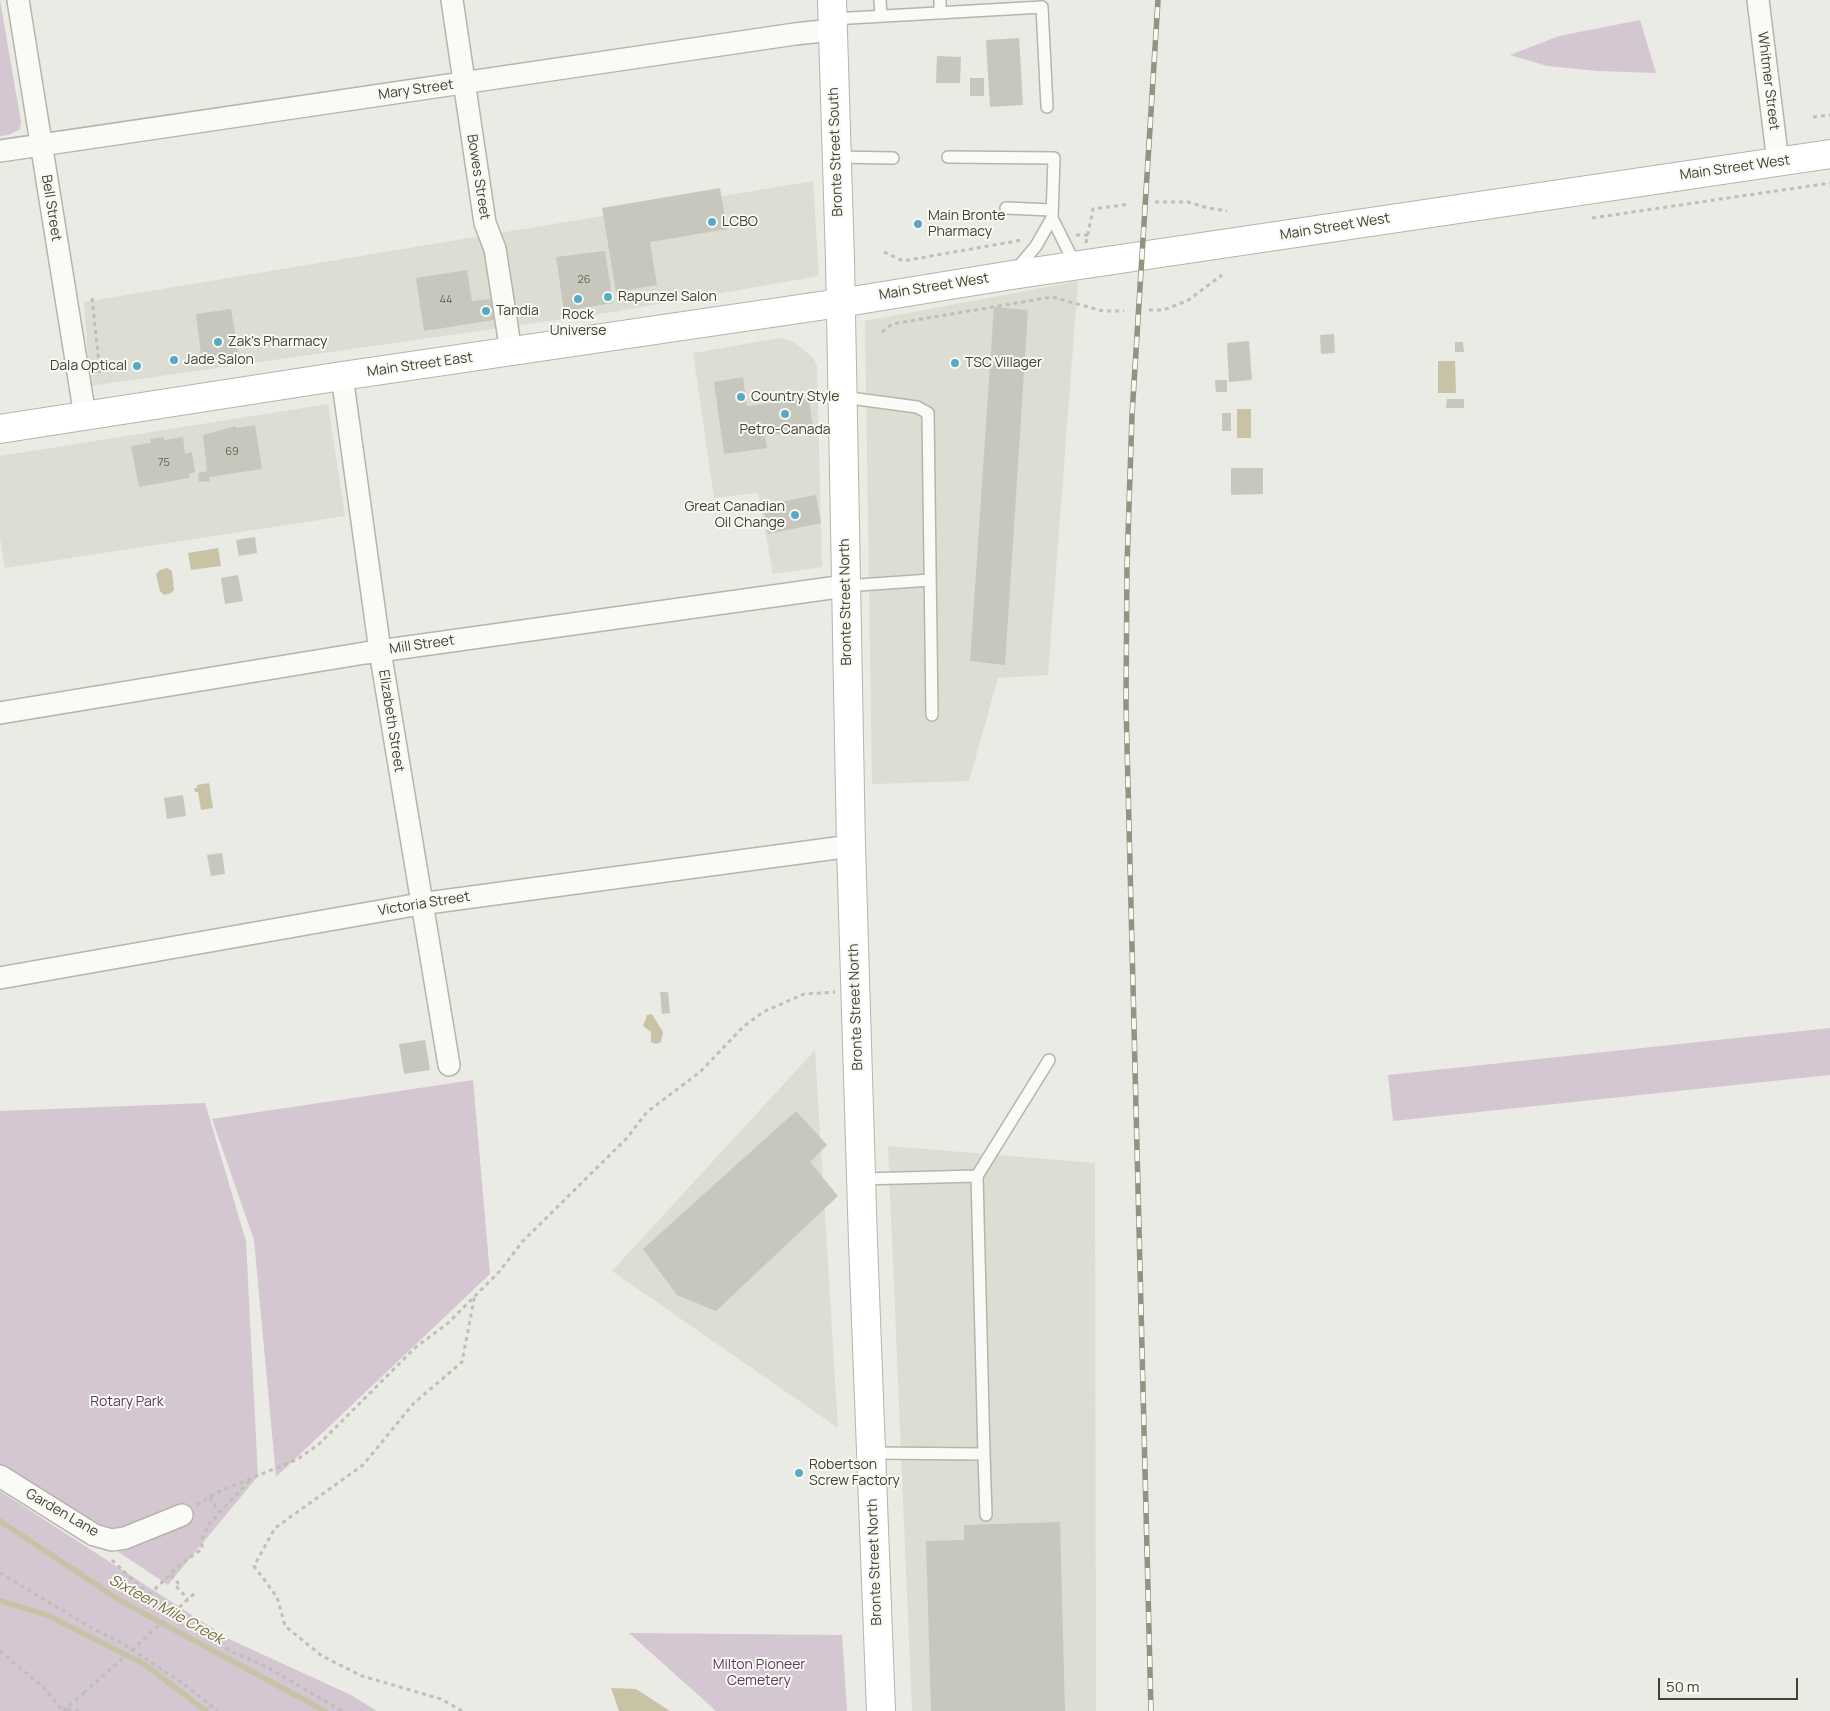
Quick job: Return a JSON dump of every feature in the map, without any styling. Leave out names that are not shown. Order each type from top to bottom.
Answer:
[{"type":"main road","name":"Bronte Street South","points":[[832,16],[840,303]]},
{"type":"main road","name":"Main Street West","points":[[840,303],[1012,275],[1830,154]]},
{"type":"main road","name":"Main Street East","points":[[0,429],[342,376],[840,303]]},
{"type":"main road","name":"Bronte Street North","points":[[840,303],[855,992],[881,1711]]},
{"type":"street","name":"Bell Street","points":[[18,0],[85,416]]},
{"type":"street","name":"Bowes Street","points":[[452,0],[485,223],[495,249],[511,352]]},
{"type":"street","name":"Whitmer Street","points":[[1758,0],[1778,162]]},
{"type":"street","name":"Mary Street","points":[[0,151],[795,34],[832,16]]},
{"type":"street","name":"Elizabeth Street","points":[[342,376],[380,651],[420,904],[449,1065]]},
{"type":"street","name":"Mill Street","points":[[0,713],[380,651],[845,586]]},
{"type":"street","name":"Victoria Street","points":[[0,978],[420,904],[851,846]]},
{"type":"street","name":"Garden Lane","points":[[0,1476],[94,1535],[109,1539],[125,1538],[182,1515]]},
{"type":"lane","points":[[880,0],[881,16]]},
{"type":"lane","points":[[940,0],[940,13]]},
{"type":"lane","points":[[832,16],[881,16],[1042,7],[1047,106]]},
{"type":"lane","points":[[836,157],[894,158]]},
{"type":"lane","points":[[948,157],[1054,158],[1052,214],[1042,237],[1012,275]]},
{"type":"lane","points":[[1006,208],[1052,214]]},
{"type":"lane","points":[[1052,214],[1061,236],[1080,265]]},
{"type":"lane","points":[[842,397],[917,407],[928,413],[932,715]]},
{"type":"lane","points":[[845,586],[930,580]]},
{"type":"lane","points":[[986,1515],[978,1176],[1049,1060]]},
{"type":"lane","points":[[861,1179],[978,1176]]},
{"type":"lane","points":[[871,1453],[984,1454]]},
{"type":"path","points":[[1813,117],[1830,114]]},
{"type":"path","points":[[1592,218],[1830,183]]},
{"type":"path","points":[[1155,202],[1188,202],[1227,211]]},
{"type":"path","points":[[1080,265],[1093,209],[1130,204]]},
{"type":"path","points":[[1061,236],[1088,235]]},
{"type":"path","points":[[884,252],[903,261],[1042,237]]},
{"type":"path","points":[[1149,310],[1164,310],[1187,301],[1222,275]]},
{"type":"path","points":[[882,332],[892,324],[1052,297],[1103,311],[1124,310]]},
{"type":"path","points":[[92,298],[100,374]]},
{"type":"path","points":[[182,1515],[210,1497],[298,1459],[319,1444],[416,1347],[447,1324],[499,1272],[522,1242],[627,1138],[647,1112],[700,1072],[743,1027],[763,1012],[804,994],[855,992]]},
{"type":"path","points":[[462,1711],[440,1699],[362,1676],[322,1656],[285,1626],[277,1597],[254,1566],[276,1528],[363,1466],[414,1403],[462,1362],[475,1294]]},
{"type":"path","points":[[149,1594],[182,1563],[202,1549],[202,1538],[206,1530],[219,1513],[252,1478]]},
{"type":"path","points":[[210,1497],[219,1513]]},
{"type":"path","points":[[109,1539],[112,1561],[181,1619],[232,1652],[267,1667],[342,1711]]},
{"type":"path","points":[[0,1573],[80,1621],[122,1643],[182,1683],[218,1711]]},
{"type":"path","points":[[171,1575],[178,1582],[175,1585],[188,1599]]},
{"type":"path","points":[[64,1710],[195,1592]]},
{"type":"path","points":[[0,1651],[44,1688],[64,1710],[80,1711]]},
{"type":"shaded area","points":[[813,181],[819,276],[613,312],[90,386],[84,302]]},
{"type":"shaded area","points":[[1078,281],[1048,675],[998,678],[969,781],[872,784],[865,321]]},
{"type":"shaded area","points":[[780,338],[792,341],[802,348],[814,359],[817,366],[822,567],[773,574],[758,493],[714,498],[693,353]]},
{"type":"shaded area","points":[[1438,361],[1455,361],[1456,393],[1438,393]]},
{"type":"shaded area","points":[[328,404],[345,516],[5,568],[0,538],[0,456]]},
{"type":"shaded area","points":[[1237,409],[1251,409],[1251,438],[1237,438]]},
{"type":"shaded area","points":[[218,548],[221,566],[191,570],[188,553]]},
{"type":"shaded area","points":[[167,568],[172,571],[174,590],[164,595],[160,591],[156,574],[160,570]]},
{"type":"shaded area","points":[[209,783],[213,808],[201,810],[198,792],[195,792],[194,788],[197,788],[197,785]]},
{"type":"shaded area","points":[[652,1014],[663,1032],[661,1042],[656,1044],[651,1042],[651,1032],[643,1026],[647,1015]]},
{"type":"shaded area","points":[[815,1050],[838,1428],[612,1271]]},
{"type":"shaded area","points":[[888,1146],[1095,1163],[1096,1711],[912,1711]]},
{"type":"shaded area","points":[[611,1688],[636,1689],[670,1711],[619,1711]]},
{"type":"green space","points":[[0,0],[21,122],[20,129],[9,135],[0,136]]},
{"type":"green space","points":[[1640,20],[1656,73],[1598,71],[1547,66],[1510,55],[1559,36]]},
{"type":"green space","points":[[1830,1028],[1830,1075],[1393,1121],[1388,1075]]},
{"type":"green space","points":[[473,1080],[490,1274],[276,1477],[254,1240],[212,1119]]},
{"type":"green space","name":"Rotary Park","points":[[205,1103],[246,1241],[258,1476],[168,1585],[0,1473],[0,1111]]},
{"type":"green space","points":[[0,1491],[229,1639],[351,1695],[377,1711],[0,1711]]},
{"type":"green space","name":"Milton Pioneer Cemetery","points":[[629,1633],[842,1635],[847,1711],[716,1711]]},
{"type":"building","points":[[1019,38],[1023,105],[990,107],[986,40]]},
{"type":"building","points":[[937,56],[961,57],[960,83],[936,83]]},
{"type":"building","points":[[970,78],[984,78],[984,96],[970,96]]},
{"type":"building","points":[[720,188],[727,229],[650,242],[657,285],[616,292],[602,208]]},
{"type":"building","points":[[605,251],[613,303],[564,311],[556,257]]},
{"type":"building","points":[[467,270],[472,301],[491,299],[494,320],[424,331],[416,278]]},
{"type":"building","points":[[994,307],[1028,310],[1005,665],[970,661]]},
{"type":"building","points":[[231,309],[239,357],[202,363],[196,314]]},
{"type":"building","points":[[1334,334],[1335,353],[1321,354],[1320,335]]},
{"type":"building","points":[[1249,341],[1252,380],[1229,382],[1227,343]]},
{"type":"building","points":[[1455,342],[1463,342],[1464,352],[1455,352]]},
{"type":"building","points":[[743,377],[747,406],[809,398],[813,429],[765,436],[767,448],[724,454],[714,382]]},
{"type":"building","points":[[1215,380],[1227,380],[1227,392],[1216,392]]},
{"type":"building","points":[[1447,399],[1464,399],[1464,408],[1446,408]]},
{"type":"building","points":[[1222,413],[1231,413],[1231,431],[1222,431]]},
{"type":"building","points":[[255,425],[262,469],[209,477],[210,481],[199,482],[198,473],[207,471],[203,435],[236,426],[236,428]]},
{"type":"building","points":[[164,437],[164,440],[183,437],[185,454],[192,452],[195,472],[189,474],[189,478],[139,487],[131,446],[151,443],[150,439]]},
{"type":"building","points":[[1231,468],[1263,468],[1263,494],[1231,495]]},
{"type":"building","points":[[816,495],[821,523],[768,534],[763,505]]},
{"type":"building","points":[[255,537],[257,553],[239,556],[236,540]]},
{"type":"building","points":[[238,575],[243,601],[225,604],[221,578]]},
{"type":"building","points":[[183,795],[186,816],[167,819],[164,798]]},
{"type":"building","points":[[222,853],[225,874],[211,876],[207,855]]},
{"type":"building","points":[[660,992],[668,992],[670,1013],[662,1014]]},
{"type":"building","points":[[425,1040],[430,1070],[404,1074],[399,1044]]},
{"type":"building","points":[[796,1111],[827,1145],[810,1162],[838,1196],[716,1311],[677,1295],[643,1249]]},
{"type":"building","points":[[1060,1522],[1065,1711],[931,1711],[926,1541],[964,1540],[964,1525]]},
{"type":"waterway","name":"Sixteen Mile Creek","points":[[0,1521],[121,1601],[325,1711]]},
{"type":"waterway","points":[[0,1601],[47,1615],[144,1664],[206,1711]]},
{"type":"railway","points":[[1151,1711],[1126,704],[1127,566],[1132,415],[1158,0]]},
{"type":"place","name":"LCBO","points":[[712,222]]},
{"type":"place","name":"Main Bronte Pharmacy","points":[[918,224]]},
{"type":"place","name":"Rapunzel Salon","points":[[608,297]]},
{"type":"place","name":"Rock Universe","points":[[578,299]]},
{"type":"place","name":"Tandia","points":[[486,311]]},
{"type":"place","name":"Zak's Pharmacy","points":[[218,342]]},
{"type":"place","name":"Jade Salon","points":[[174,360]]},
{"type":"place","name":"TSC Villager","points":[[955,363]]},
{"type":"place","name":"Dala Optical","points":[[137,366]]},
{"type":"place","name":"Country Style","points":[[741,397]]},
{"type":"place","name":"Petro-Canada","points":[[785,414]]},
{"type":"place","name":"Great Canadian Oil Change","points":[[795,515]]},
{"type":"place","name":"Robertson Screw Factory","points":[[799,1473]]}]
